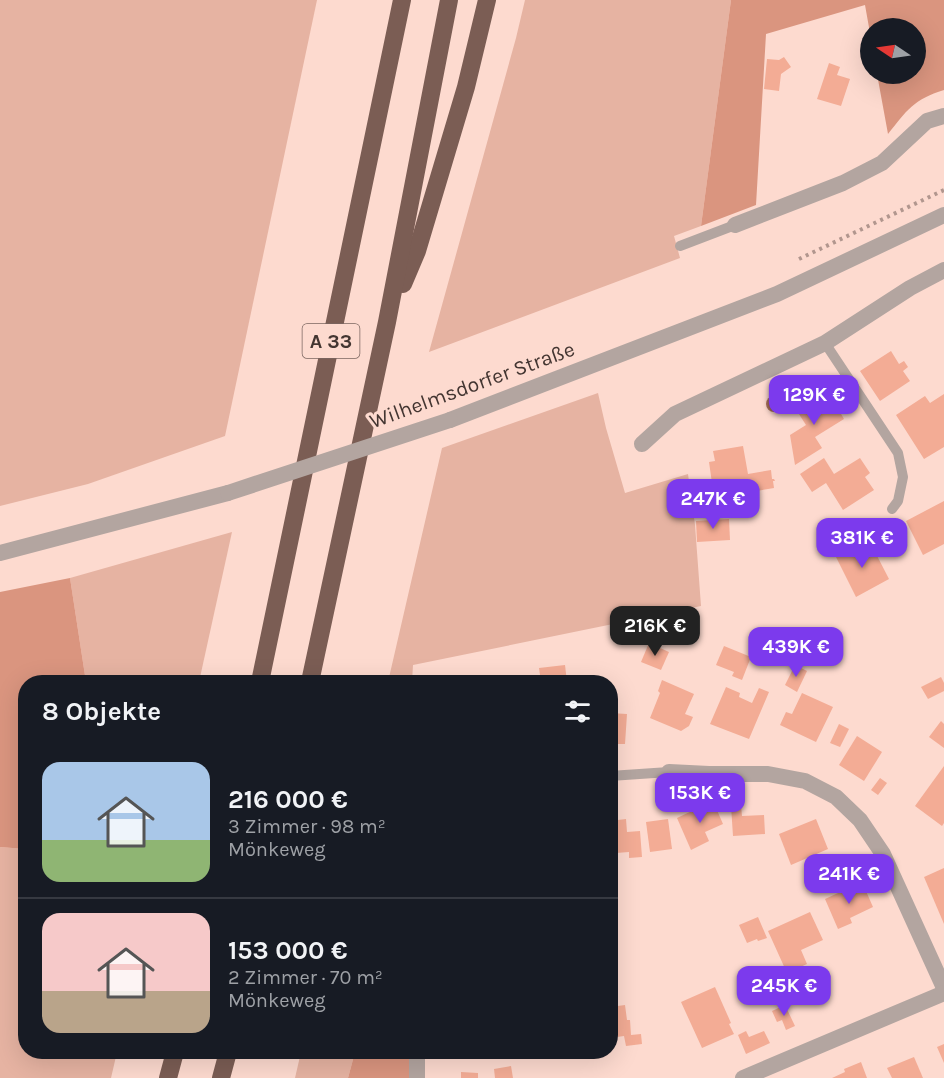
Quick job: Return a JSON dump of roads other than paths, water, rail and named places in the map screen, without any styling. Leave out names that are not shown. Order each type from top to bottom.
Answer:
[{"type":"highway","name":"A 33","points":[[261,675],[402,0]]},
{"type":"highway","name":"A 33","points":[[311,675],[387,322],[449,0]]},
{"type":"highway","points":[[387,322],[417,250],[466,87],[487,0]]},
{"type":"highway","points":[[168,1078],[173,1059]]},
{"type":"highway","points":[[221,1078],[226,1059]]},
{"type":"street","points":[[735,225],[843,183],[882,163],[927,121],[944,116]]},
{"type":"street","name":"Wilhelmsdorfer Straße","points":[[0,554],[228,493],[450,420],[777,294],[944,215]]},
{"type":"street","points":[[642,444],[675,414],[825,343],[910,288],[944,270]]},
{"type":"street","points":[[669,772],[768,774],[805,781],[836,797],[860,820],[883,854],[944,988]]},
{"type":"street","points":[[743,1078],[944,993]]},
{"type":"street","points":[[417,1059],[417,1078]]},
{"type":"lane","points":[[680,246],[735,225]]},
{"type":"lane","points":[[825,343],[898,453],[903,477],[898,501],[892,509]]},
{"type":"lane","points":[[618,775],[669,772]]}]
